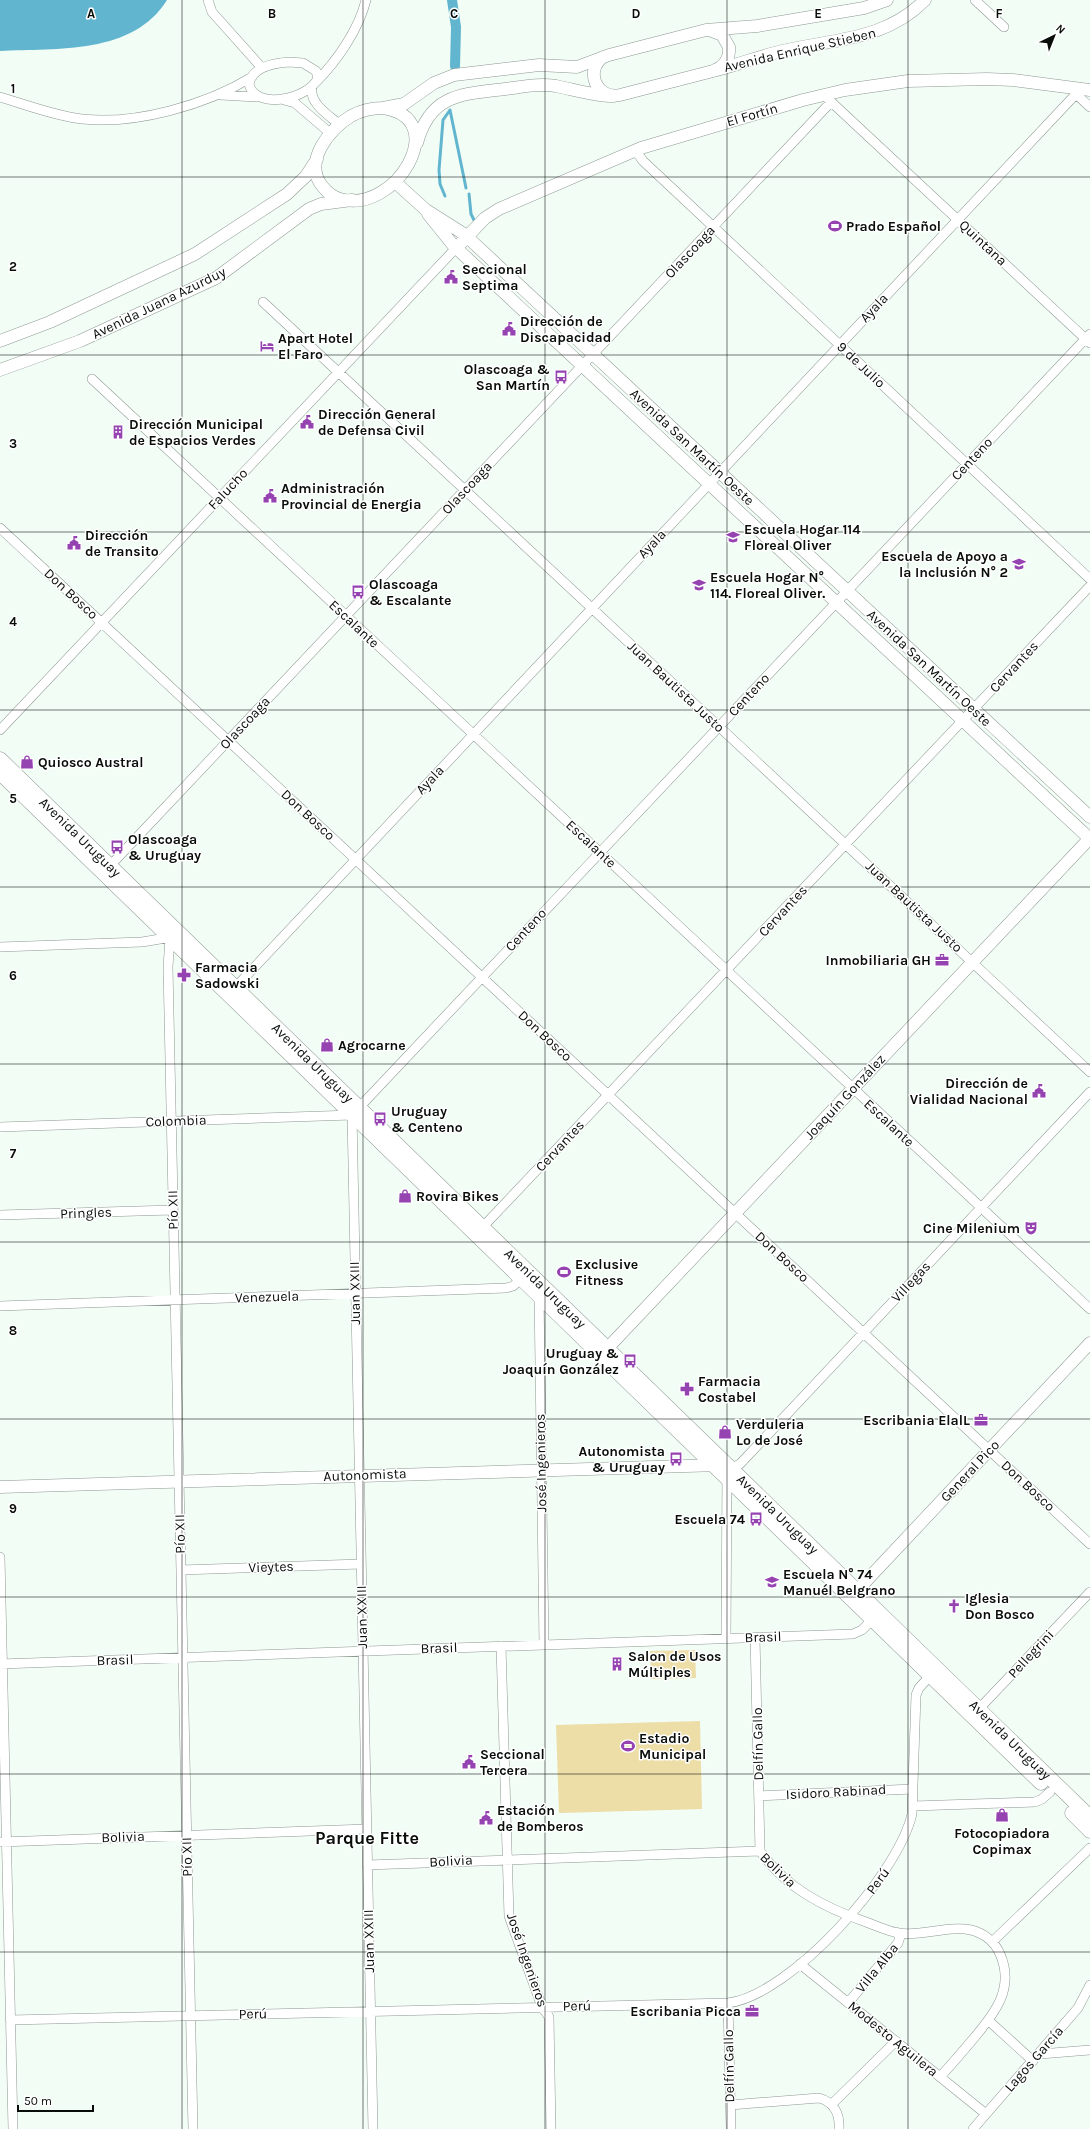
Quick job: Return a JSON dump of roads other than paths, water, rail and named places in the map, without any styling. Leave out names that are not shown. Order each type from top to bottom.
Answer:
[{"type":"main road","name":"Avenida Enrique Stieben","points":[[383,108],[404,104],[444,78],[481,71],[539,66],[577,67],[609,55],[706,30],[757,26],[864,8],[887,0]]},
{"type":"main road","name":"Avenida Enrique Stieben","points":[[609,55],[600,60],[596,65],[594,77],[596,84],[602,91],[614,96],[713,71],[786,50],[870,34],[904,19],[925,0]]},
{"type":"main road","name":"Avenida Enrique Stieben","points":[[706,30],[720,33],[725,38],[729,47],[726,61],[722,66],[713,71]]},
{"type":"main road","points":[[481,71],[483,91]]},
{"type":"main road","name":"El Fortín","points":[[456,248],[485,218],[499,209],[635,150],[827,98],[897,82],[933,80],[1000,79],[1077,91],[1090,90]]},
{"type":"main road","points":[[415,148],[415,134],[408,122],[396,112],[383,108],[359,112],[339,124],[330,133],[321,147],[317,159],[316,172],[321,185],[337,198],[352,200],[371,197],[395,182],[408,166],[415,148],[424,124],[440,104],[457,95],[547,85],[594,95],[614,96]]},
{"type":"main road","name":"Avenida Juana Azurduy","points":[[0,341],[50,322],[195,254],[287,194],[302,181],[317,159]]},
{"type":"main road","name":"Avenida San Martín Oeste","points":[[395,182],[426,210],[450,224],[466,237],[1090,817]]},
{"type":"main road","name":"Avenida Juana Azurduy","points":[[0,370],[66,347],[210,281],[232,268],[309,209],[321,204],[352,200]]},
{"type":"main road","name":"Avenida San Martín Oeste","points":[[426,210],[444,236],[456,248],[1090,838]]},
{"type":"main road","name":"Avenida Uruguay","points":[[0,759],[106,870]]},
{"type":"main road","name":"Avenida Uruguay","points":[[0,773],[106,870],[174,935],[524,1275],[539,1296],[604,1352],[853,1594],[953,1684],[975,1713],[1050,1792],[1090,1831]]},
{"type":"main road","name":"Joaquín González","points":[[604,1352],[1090,838]]},
{"type":"main road","name":"Avenida Uruguay","points":[[524,1275],[539,1282],[712,1464],[728,1473]]},
{"type":"main road","name":"General Pico","points":[[853,1594],[1090,1343]]},
{"type":"main road","name":"Autonomista","points":[[0,1487],[712,1464]]},
{"type":"main road","name":"Avenida Uruguay","points":[[853,1594],[872,1620],[930,1676],[975,1713],[1090,1817]]},
{"type":"main road","points":[[930,1676],[936,1674],[953,1684]]},
{"type":"street","points":[[208,0],[216,16],[262,68]]},
{"type":"street","points":[[280,99],[299,95],[314,84],[332,66],[343,50],[366,0]]},
{"type":"street","points":[[975,0],[1004,27]]},
{"type":"street","points":[[0,97],[65,116],[98,120],[145,116],[216,96],[252,77],[262,68],[284,62],[303,63],[316,71],[318,74],[311,94],[314,101],[339,124]]},
{"type":"street","points":[[252,77],[248,84],[250,89],[256,96],[263,98]]},
{"type":"street","points":[[1077,91],[1090,106]]},
{"type":"street","name":"Ayala","points":[[231,991],[958,220],[1077,91]]},
{"type":"street","points":[[216,96],[238,95],[280,99],[295,103],[330,133]]},
{"type":"street","name":"Quintana","points":[[827,98],[1089,339]]},
{"type":"street","name":"Olascoaga","points":[[106,870],[713,227],[827,98]]},
{"type":"street","name":"9 de Julio","points":[[635,150],[643,161],[1090,579]]},
{"type":"street","name":"Falucho","points":[[0,730],[456,248]]},
{"type":"street","name":"Juan Bautista Justo","points":[[263,302],[1090,1072]]},
{"type":"street","name":"Centeno","points":[[355,1111],[967,464],[1089,339]]},
{"type":"street","name":"Escalante","points":[[92,379],[1090,1309]]},
{"type":"street","name":"Don Bosco","points":[[0,528],[1090,1544]]},
{"type":"street","name":"Cervantes","points":[[479,1231],[1090,586]]},
{"type":"street","points":[[0,947],[142,942],[174,935]]},
{"type":"street","name":"Pío XII","points":[[174,935],[168,967],[193,2129]]},
{"type":"street","name":"Villegas","points":[[728,1473],[740,1464],[1090,1092]]},
{"type":"street","name":"Colombia","points":[[0,1127],[171,1121],[355,1111]]},
{"type":"street","name":"Juan XXIII","points":[[355,1111],[359,1476],[373,2129]]},
{"type":"street","name":"Pringles","points":[[0,1215],[173,1210]]},
{"type":"street","name":"Venezuela","points":[[0,1306],[506,1288],[513,1286],[524,1275]]},
{"type":"street","name":"José Ingenieros","points":[[539,1282],[544,1645]]},
{"type":"street","points":[[726,1638],[728,1473]]},
{"type":"street","points":[[0,1557],[3,1841],[13,2129]]},
{"type":"street","name":"Vieytes","points":[[181,1570],[361,1564]]},
{"type":"street","name":"Pellegrini","points":[[975,1713],[1090,1592]]},
{"type":"street","name":"Brasil","points":[[1,1664],[855,1633],[862,1630],[872,1620]]},
{"type":"street","name":"Delfín Gallo","points":[[756,1637],[760,1851]]},
{"type":"street","name":"José Ingenieros","points":[[501,1646],[509,1916],[542,2007],[548,2017],[551,2129]]},
{"type":"street","name":"Perú","points":[[10,2020],[728,2003],[745,1999],[756,1994],[800,1964],[849,1916],[871,1891],[894,1859],[907,1833],[913,1806],[916,1698],[919,1688],[930,1676]]},
{"type":"street","name":"Isidoro Rabinad","points":[[759,1796],[913,1789]]},
{"type":"street","points":[[913,1806],[1035,1802],[1041,1800],[1050,1792]]},
{"type":"street","name":"Bolivia","points":[[3,1841],[367,1829]]},
{"type":"street","points":[[1089,1849],[1090,1859]]},
{"type":"street","points":[[940,2077],[989,2020],[1000,2004],[1006,1984],[1003,1962],[992,1942],[1089,1849]]},
{"type":"street","name":"Bolivia","points":[[367,1865],[760,1851],[795,1887],[824,1905],[849,1916],[896,1932],[967,1930],[981,1934],[992,1942]]},
{"type":"street","name":"Villa Alba","points":[[848,2003],[898,1943],[900,1938],[896,1932]]},
{"type":"street","name":"Modesto Aguilera","points":[[800,1964],[986,2114]]},
{"type":"street","name":"Lagos García","points":[[973,2129],[1040,2054],[1080,2004],[1090,1985]]},
{"type":"street","name":"Delfín Gallo","points":[[728,2003],[731,2129]]},
{"type":"street","points":[[989,2020],[1033,2061]]},
{"type":"street","points":[[832,2104],[896,2041]]},
{"type":"street","points":[[1040,2054],[1090,2050]]},
{"type":"street","points":[[730,2105],[815,2098],[832,2104],[838,2114],[839,2129]]},
{"type":"water","points":[[0,0],[167,0],[152,18],[135,31],[114,40],[69,48],[0,51]]},
{"type":"waterway","points":[[452,0],[456,27],[455,66]]},
{"type":"waterway","points":[[450,110],[466,188]]},
{"type":"waterway","points":[[445,196],[440,184],[439,170],[443,120],[450,110]]},
{"type":"waterway","points":[[469,194],[471,214],[476,224]]},
{"type":"place","name":"Prado Español","points":[[835,226]]},
{"type":"place","name":"Seccional Septima","points":[[451,277]]},
{"type":"place","name":"Dirección de Discapacidad","points":[[509,329]]},
{"type":"place","name":"Apart Hotel El Faro","points":[[267,346]]},
{"type":"place","name":"Olascoaga & San Martín","points":[[561,377]]},
{"type":"place","name":"Dirección General de Defensa Civil","points":[[307,422]]},
{"type":"place","name":"Dirección Municipal de Espacios Verdes","points":[[118,432]]},
{"type":"place","name":"Administración Provincial de Energia","points":[[270,496]]},
{"type":"place","name":"Escuela Hogar 114 Floreal Oliver","points":[[733,537]]},
{"type":"place","name":"Dirección de Transito","points":[[74,543]]},
{"type":"place","name":"Escuela de Apoyo a la Inclusión N° 2","points":[[1019,564]]},
{"type":"place","name":"Escuela Hogar N° 114. Floreal Oliver.","points":[[699,585]]},
{"type":"place","name":"Olascoaga & Escalante","points":[[358,592]]},
{"type":"place","name":"Quiosco Austral","points":[[27,762]]},
{"type":"place","name":"Olascoaga & Uruguay","points":[[117,847]]},
{"type":"place","name":"Inmobiliaria GH","points":[[942,960]]},
{"type":"place","name":"Farmacia Sadowski","points":[[184,975]]},
{"type":"place","name":"Agrocarne","points":[[327,1045]]},
{"type":"place","name":"Dirección de Vialidad Nacional","points":[[1039,1091]]},
{"type":"place","name":"Uruguay & Centeno","points":[[380,1119]]},
{"type":"place","name":"Rovira Bikes","points":[[405,1196]]},
{"type":"place","name":"Cine Milenium","points":[[1031,1228]]},
{"type":"place","name":"Exclusive Fitness","points":[[564,1272]]},
{"type":"place","name":"Uruguay & Joaquín González","points":[[630,1361]]},
{"type":"place","name":"Farmacia Costabel","points":[[687,1389]]},
{"type":"place","name":"Escribania ElalL","points":[[981,1420]]},
{"type":"place","name":"Verduleria Lo de José","points":[[725,1432]]},
{"type":"place","name":"Autonomista & Uruguay","points":[[676,1459]]},
{"type":"place","name":"Escuela 74","points":[[756,1519]]},
{"type":"place","name":"Escuela N° 74 Manuél Belgrano","points":[[772,1582]]},
{"type":"place","name":"Iglesia Don Bosco","points":[[954,1606]]},
{"type":"place","name":"Salon de Usos Múltiples","points":[[617,1664]]},
{"type":"place","name":"Estadio Municipal","points":[[628,1746]]},
{"type":"place","name":"Seccional Tercera","points":[[469,1762]]},
{"type":"place","name":"Fotocopiadora Copimax","points":[[1002,1815]]},
{"type":"place","name":"Estación de Bomberos","points":[[486,1818]]},
{"type":"place","name":"Escribania Picca","points":[[752,2011]]},
{"type":"district","name":"Parque Fitte","points":[[367,1838]]}]
